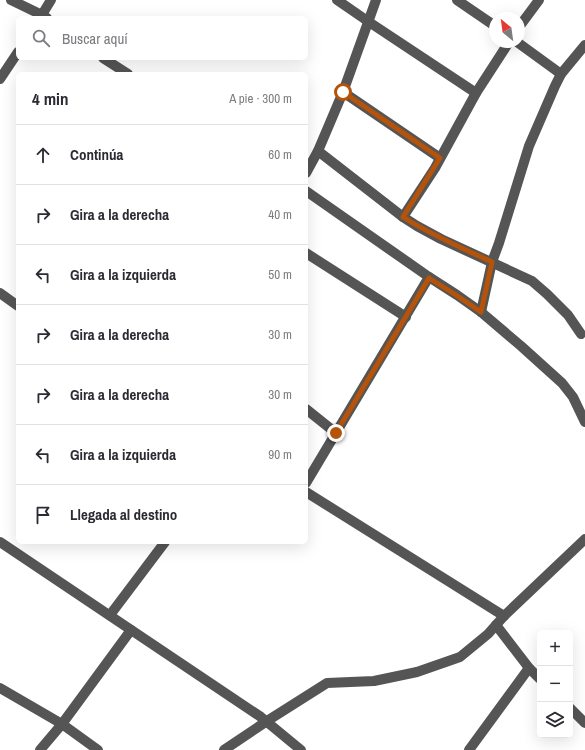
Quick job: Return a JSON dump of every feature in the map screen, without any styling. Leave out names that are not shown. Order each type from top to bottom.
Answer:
[{"type":"street","points":[[11,0],[41,16]]},
{"type":"street","points":[[44,16],[52,0]]},
{"type":"street","points":[[337,0],[476,92]]},
{"type":"street","points":[[308,168],[318,150],[343,92],[376,0]]},
{"type":"street","points":[[457,0],[489,22]]},
{"type":"street","points":[[525,19],[539,0]]},
{"type":"street","points":[[481,312],[492,262],[529,146],[554,86],[561,74],[585,45]]},
{"type":"street","points":[[403,217],[440,158],[476,92],[505,48]]},
{"type":"street","points":[[525,48],[561,74]]},
{"type":"street","points":[[0,79],[16,55]]},
{"type":"street","points":[[106,60],[125,72]]},
{"type":"street","points":[[343,92],[440,158]]},
{"type":"street","points":[[318,150],[403,217],[417,226],[441,239],[532,281],[568,315],[581,334]]},
{"type":"street","points":[[308,192],[429,278],[481,312],[562,383],[573,397],[585,422]]},
{"type":"street","points":[[308,254],[406,317]]},
{"type":"street","points":[[308,480],[429,278]]},
{"type":"street","points":[[0,293],[16,305]]},
{"type":"street","points":[[308,411],[336,433]]},
{"type":"street","points":[[308,493],[504,616]]},
{"type":"street","points":[[224,750],[266,721],[327,683],[374,681],[417,672],[460,657],[488,634],[504,616],[585,539]]},
{"type":"street","points":[[0,542],[266,721],[301,750]]},
{"type":"street","points":[[110,615],[163,544]]},
{"type":"street","points":[[496,625],[529,668],[537,676]]},
{"type":"street","points":[[40,750],[62,724],[131,630]]},
{"type":"street","points":[[469,750],[529,668]]},
{"type":"street","points":[[0,688],[62,724],[98,750]]},
{"type":"street","points":[[573,711],[585,723]]},
{"type":"route","points":[[336,433],[429,278],[481,312],[492,262],[441,239],[403,217],[440,158],[343,92]]}]
